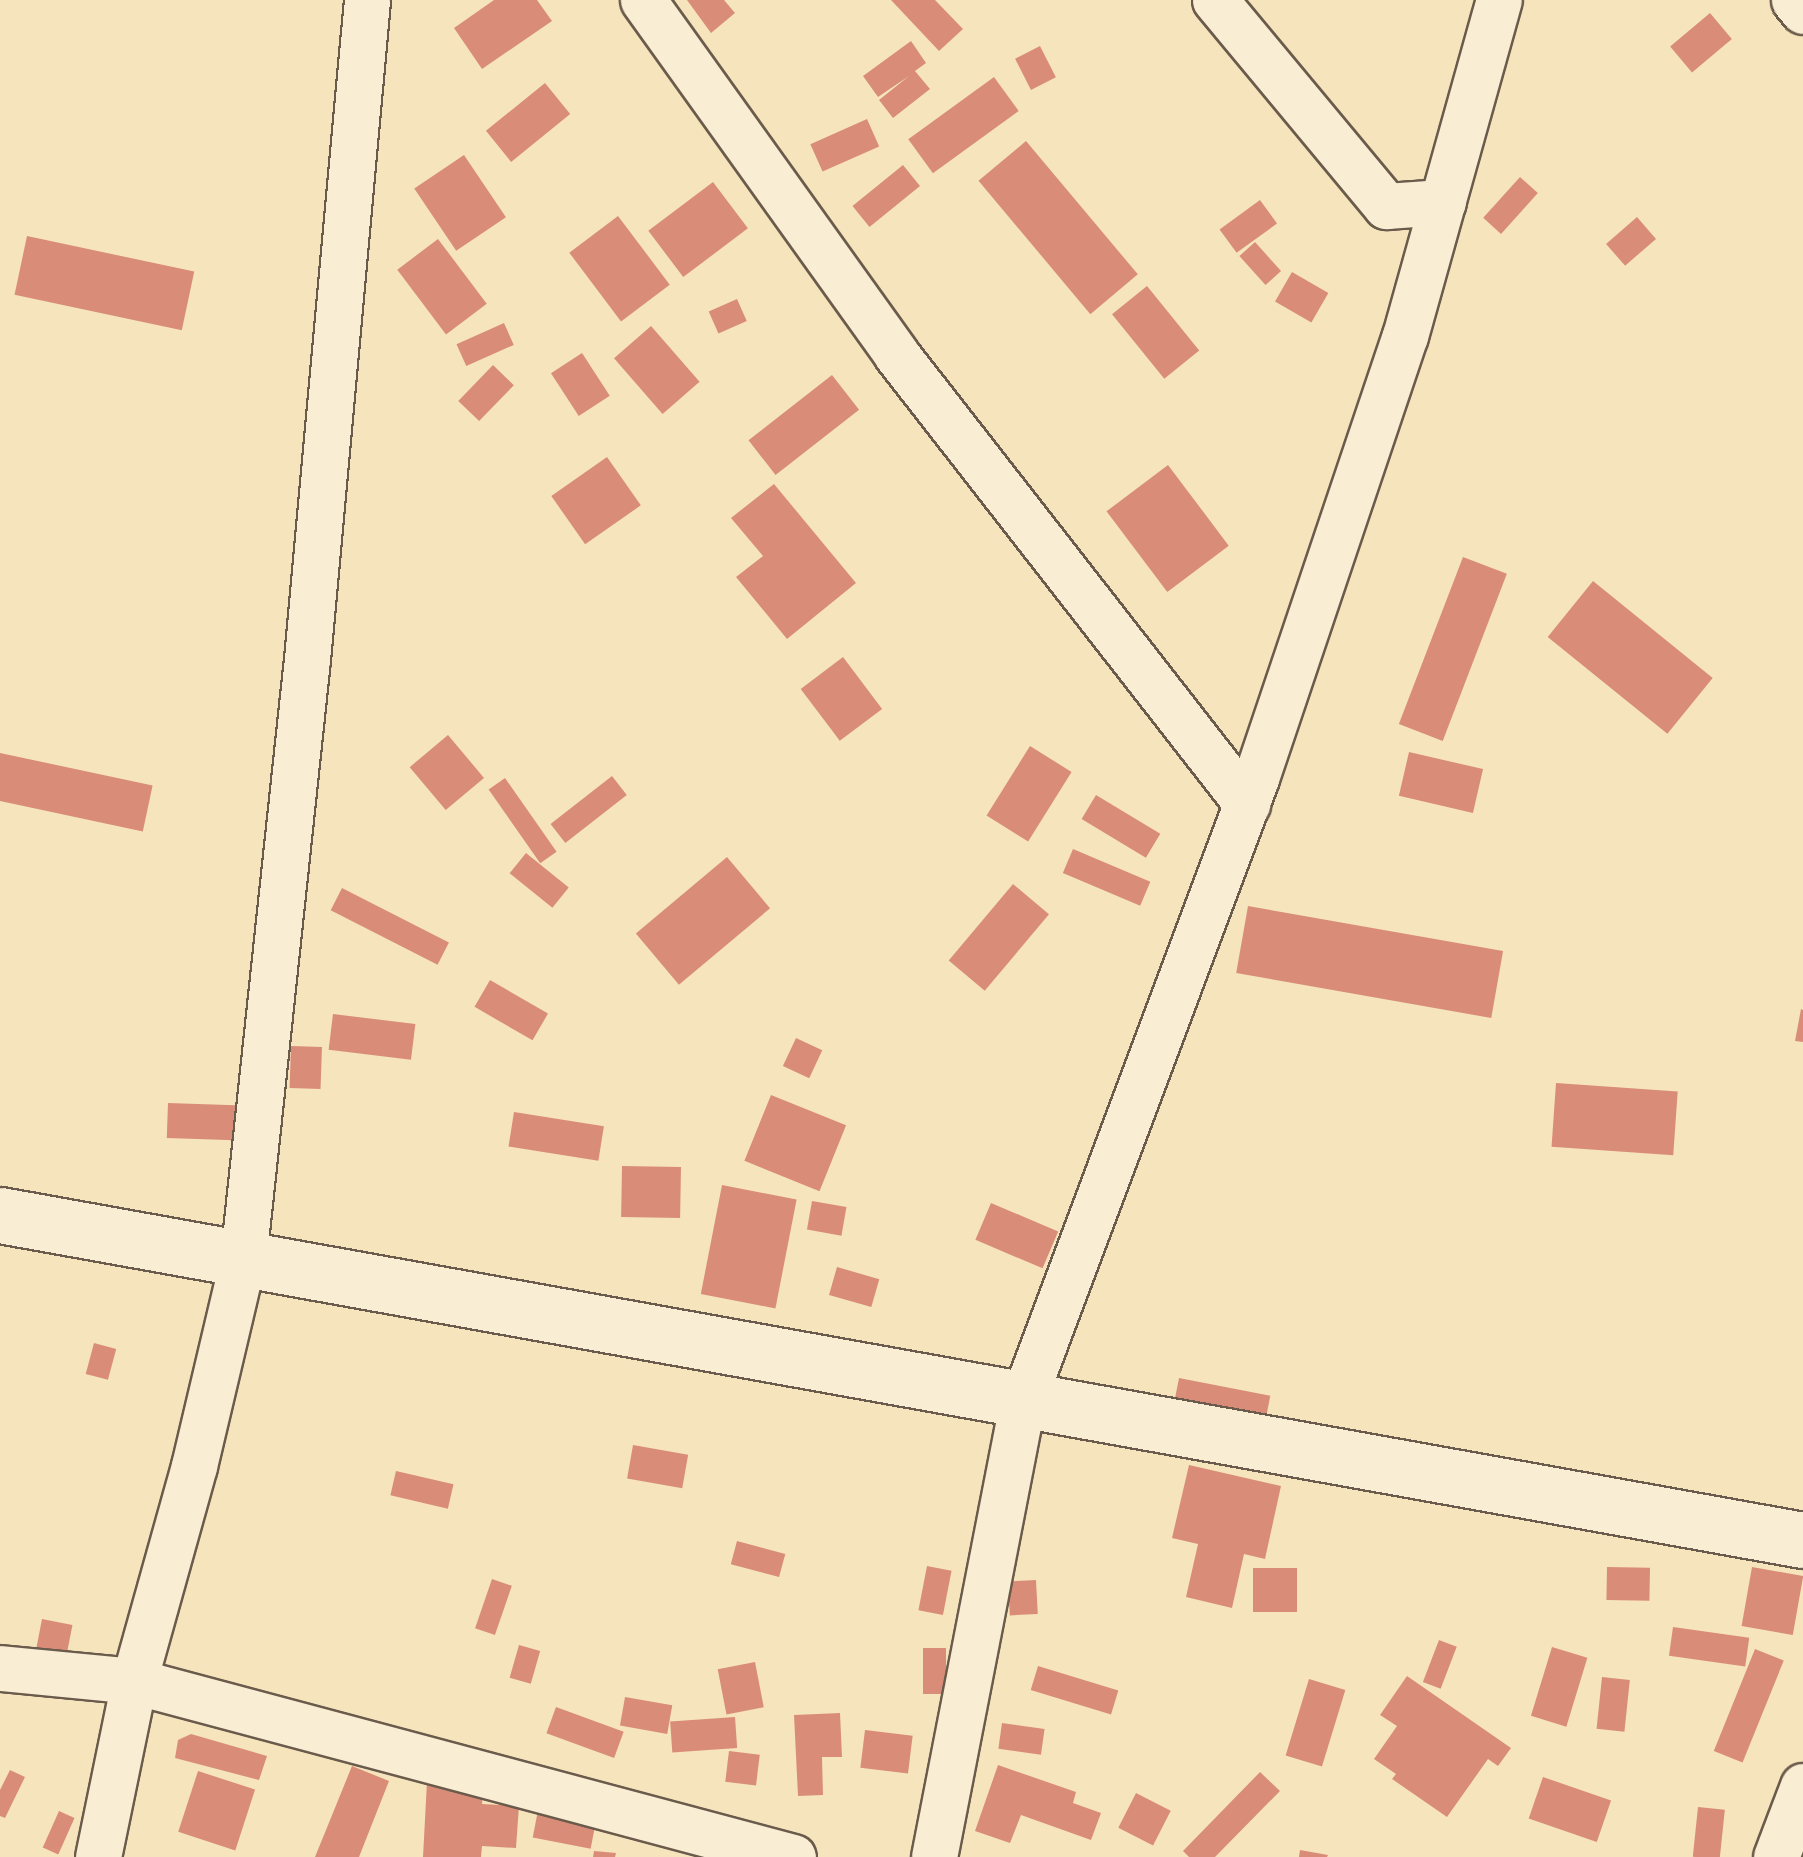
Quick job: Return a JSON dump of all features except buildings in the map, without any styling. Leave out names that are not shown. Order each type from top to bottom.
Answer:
[{"type":"main road","points":[[0,1215],[1803,1540]]},
{"type":"street","points":[[98,1857],[134,1681],[194,1466],[244,1259],[309,639],[367,0]]},
{"type":"street","points":[[643,0],[896,354],[1247,804]]},
{"type":"street","points":[[1216,0],[1386,206],[1443,202]]},
{"type":"street","points":[[934,1857],[1023,1400],[1247,804],[1405,336],[1500,0]]},
{"type":"street","points":[[1794,0],[1803,12]]},
{"type":"street","points":[[0,1668],[134,1681],[793,1857]]},
{"type":"street","points":[[1776,1857],[1803,1786]]}]
